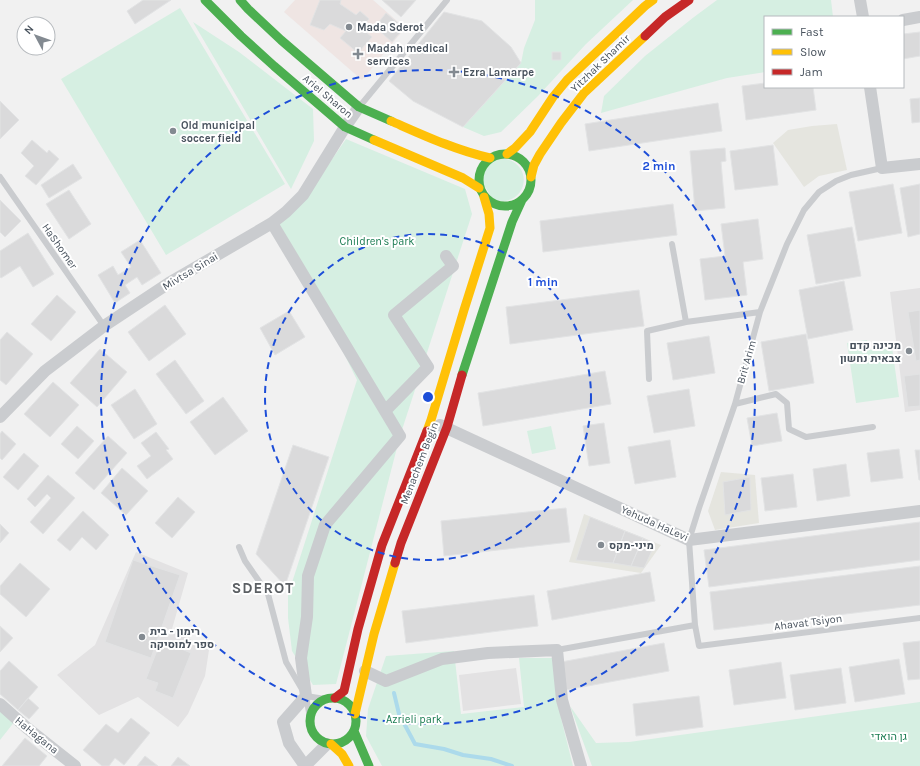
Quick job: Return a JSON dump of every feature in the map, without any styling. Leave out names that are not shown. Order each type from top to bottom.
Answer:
[{"type":"main road","name":"Ariel Sharon","points":[[205,0],[246,41],[345,127],[464,178],[479,188]]},
{"type":"main road","name":"Ariel Sharon","points":[[240,0],[281,40],[359,107],[440,142],[473,154],[490,158]]},
{"type":"main road","name":"Yitzhak Shamir","points":[[507,154],[524,139],[534,127],[559,90],[571,76],[653,0]]},
{"type":"main road","name":"Yitzhak Shamir","points":[[531,177],[534,165],[540,154],[584,93],[665,17],[689,0]]},
{"type":"main road","points":[[499,154],[507,154],[517,156],[524,162],[529,169],[531,177],[530,188],[522,200],[512,206],[503,207],[490,202],[484,197],[479,188],[478,180],[480,171],[490,158],[499,154]]},
{"type":"main road","name":"Menachem Begin","points":[[330,699],[344,691],[358,629],[382,545],[430,420],[490,228],[489,214],[484,197]]},
{"type":"main road","name":"Menachem Begin","points":[[355,714],[361,695],[374,634],[401,543],[447,427],[466,363],[512,222],[522,200]]},
{"type":"main road","points":[[329,744],[344,742],[354,731],[356,720],[355,714],[347,703],[341,700],[330,699],[320,702],[315,706],[310,718],[310,726],[314,736],[320,741],[339,750],[344,755],[349,766]]},
{"type":"main road","points":[[354,731],[369,766]]},
{"type":"street","points":[[860,0],[863,16]]},
{"type":"street","points":[[904,20],[920,17]]},
{"type":"street","points":[[870,88],[882,168]]},
{"type":"street","name":"Mivtsa Sinai","points":[[1,412],[46,371],[104,326],[169,283],[272,223],[286,212],[303,195],[359,107]]},
{"type":"street","name":"Brit Arim","points":[[882,168],[920,164]]},
{"type":"street","points":[[272,223],[400,436],[325,525],[308,576],[307,617],[301,658],[306,696],[284,722],[289,743],[305,766],[329,744]]},
{"type":"street","points":[[385,411],[428,367],[394,315],[453,266],[446,256]]},
{"type":"street","name":"Yehuda HaLevi","points":[[430,420],[689,540],[920,510]]},
{"type":"street","points":[[365,671],[386,681],[442,659],[488,653],[557,650],[562,700],[581,766]]},
{"type":"street","name":"HaHagana","points":[[0,704],[27,728],[75,766]]},
{"type":"street","points":[[571,766],[577,752]]},
{"type":"lane","points":[[359,107],[447,0]]},
{"type":"lane","name":"Brit Arim","points":[[699,646],[695,625],[689,540],[735,404],[760,312],[787,244],[808,204],[819,192],[836,181],[851,174],[882,168]]},
{"type":"lane","name":"HaShomer","points":[[0,177],[104,326]]},
{"type":"lane","points":[[672,244],[686,322]]},
{"type":"lane","points":[[649,379],[647,331],[686,322],[760,312]]},
{"type":"lane","points":[[735,404],[776,394],[787,403],[789,429],[806,437],[873,427]]},
{"type":"lane","points":[[239,547],[245,561],[268,594],[286,662],[306,696],[310,718]]},
{"type":"lane","name":"Ahavat Tsiyon","points":[[699,646],[920,618]]},
{"type":"lane","points":[[557,650],[695,625]]},
{"type":"lane","points":[[306,696],[330,699]]},
{"type":"shaded area","name":"Madah medical services","points":[[295,0],[373,0],[405,28],[362,80],[284,12]]},
{"type":"shaded area","points":[[837,124],[847,170],[819,176],[804,187],[773,143],[788,130]]},
{"type":"shaded area","name":"מכינה קדם צבאית נחשון","points":[[920,288],[920,410],[905,412],[890,292]]},
{"type":"shaded area","points":[[721,472],[755,475],[759,523],[715,530],[708,511]]},
{"type":"shaded area","points":[[584,514],[661,545],[641,573],[569,562]]},
{"type":"shaded area","name":"רימון - בית ספר למוסיקה","points":[[136,552],[188,573],[172,629],[209,650],[205,676],[188,714],[178,727],[138,697],[99,715],[57,675],[95,645]]},
{"type":"shaded area","points":[[516,668],[521,704],[463,711],[459,675]]},
{"type":"green space","points":[[535,0],[633,0],[586,44],[538,96],[501,132],[484,136],[463,127],[521,63],[524,48],[535,20]]},
{"type":"green space","points":[[717,0],[831,0],[833,16],[764,16],[764,72],[727,78],[601,113],[604,96],[645,56]]},
{"type":"green space","name":"Old municipal soccer field","points":[[180,8],[285,184],[166,255],[61,79]]},
{"type":"green space","points":[[193,22],[239,52],[313,109],[314,141],[291,189]]},
{"type":"green space","name":"Children's park","points":[[346,139],[465,189],[472,214],[400,436],[336,684],[313,685],[292,651],[288,618],[288,595],[357,380],[317,299],[271,230],[303,201]]},
{"type":"green space","points":[[502,158],[512,161],[519,167],[523,174],[524,181],[522,189],[517,195],[511,199],[502,201],[496,200],[491,196],[482,184],[481,177],[488,164]]},
{"type":"green space","points":[[867,340],[869,350],[892,347],[899,397],[856,403],[847,343]]},
{"type":"green space","points":[[551,426],[556,449],[532,454],[527,431]]},
{"type":"green space","name":"Azrieli park","points":[[454,651],[461,714],[524,707],[519,658],[553,658],[561,718],[573,766],[382,766],[366,736],[368,709],[386,656]]},
{"type":"green space","name":"גן הואדי","points":[[920,702],[920,766],[592,766],[570,706],[596,743],[629,742]]},
{"type":"green space","points":[[0,708],[15,721],[0,740]]},
{"type":"building","points":[[143,0],[171,0],[135,24],[127,11]]},
{"type":"building","name":"Mada Sderot","points":[[320,0],[341,0],[340,4],[356,15],[360,11],[369,19],[361,28],[372,37],[358,53],[340,38],[346,31],[330,24],[324,30],[310,25]]},
{"type":"building","points":[[382,0],[416,0],[401,17]]},
{"type":"building","name":"Ezra Lamarpe","points":[[444,12],[482,21],[511,47],[521,63],[463,127],[413,101],[389,81]]},
{"type":"building","points":[[386,13],[404,28],[392,42],[375,27]]},
{"type":"building","points":[[920,32],[920,56],[904,59],[904,34]]},
{"type":"building","points":[[552,52],[561,52],[561,60],[552,60]]},
{"type":"building","points":[[764,83],[764,88],[813,88],[816,110],[746,120],[742,86]]},
{"type":"building","points":[[920,98],[920,122],[912,123],[910,99]]},
{"type":"building","points":[[0,101],[19,120],[0,139]]},
{"type":"building","points":[[718,103],[722,131],[589,151],[585,124]]},
{"type":"building","points":[[32,140],[47,153],[49,150],[59,159],[36,185],[25,176],[34,166],[21,153]]},
{"type":"building","points":[[773,145],[778,185],[735,190],[730,151]]},
{"type":"building","points":[[725,148],[726,161],[721,162],[725,208],[695,211],[690,151]]},
{"type":"building","points":[[73,164],[82,178],[49,198],[41,185]]},
{"type":"building","points":[[893,184],[902,233],[858,241],[849,192]]},
{"type":"building","points":[[920,184],[920,234],[908,237],[900,188]]},
{"type":"building","points":[[69,190],[91,224],[69,239],[46,204]]},
{"type":"building","points":[[0,200],[21,221],[5,237],[0,232]]},
{"type":"building","points":[[673,204],[677,235],[543,252],[540,221]]},
{"type":"building","points":[[758,219],[763,259],[743,262],[747,295],[705,300],[700,259],[725,256],[721,224]]},
{"type":"building","points":[[852,227],[861,276],[816,284],[807,235]]},
{"type":"building","points":[[28,233],[54,274],[33,287],[20,266],[1,278],[0,277],[0,251]]},
{"type":"building","points":[[140,240],[161,273],[142,285],[137,277],[125,285],[130,293],[115,303],[98,275],[113,266],[118,275],[131,267],[121,252]]},
{"type":"building","points":[[844,281],[853,330],[808,339],[799,290]]},
{"type":"building","points":[[639,290],[644,326],[510,344],[506,307]]},
{"type":"building","points":[[57,295],[76,312],[51,341],[31,324]]},
{"type":"building","points":[[165,305],[186,334],[149,361],[128,332]]},
{"type":"building","points":[[920,310],[920,360],[916,361],[908,312]]},
{"type":"building","points":[[289,311],[305,337],[275,355],[260,328]]},
{"type":"building","points":[[7,332],[33,354],[6,385],[0,380],[0,340]]},
{"type":"building","points":[[806,334],[814,383],[769,391],[761,342]]},
{"type":"building","points":[[709,336],[715,373],[673,380],[667,343]]},
{"type":"building","points":[[100,349],[127,372],[97,407],[70,383]]},
{"type":"building","points":[[175,360],[204,401],[186,414],[156,374]]},
{"type":"building","points":[[605,371],[611,404],[483,426],[478,393]]},
{"type":"building","points":[[920,374],[920,406],[908,407],[904,376]]},
{"type":"building","points":[[53,382],[79,405],[50,437],[24,414]]},
{"type":"building","points":[[135,389],[157,424],[134,439],[111,405]]},
{"type":"building","points":[[689,389],[695,426],[654,433],[647,396]]},
{"type":"building","points":[[223,397],[248,431],[215,455],[190,422]]},
{"type":"building","points":[[777,413],[782,441],[752,446],[747,418]]},
{"type":"building","points":[[604,423],[610,463],[589,466],[583,426]]},
{"type":"building","points":[[77,426],[94,441],[78,459],[61,444]]},
{"type":"building","points":[[2,431],[16,444],[2,460],[0,458],[0,434]]},
{"type":"building","points":[[156,432],[169,449],[166,450],[173,459],[147,479],[137,466],[151,456],[141,443]]},
{"type":"building","points":[[108,436],[127,453],[94,490],[75,473]]},
{"type":"building","points":[[670,440],[676,477],[635,484],[628,447]]},
{"type":"building","points":[[293,445],[329,457],[285,586],[256,554]]},
{"type":"building","points":[[899,449],[903,478],[871,482],[867,453]]},
{"type":"building","points":[[915,450],[920,450],[920,480],[919,480]]},
{"type":"building","points":[[24,453],[39,466],[18,490],[3,477]]},
{"type":"building","points":[[846,464],[850,496],[817,501],[813,469]]},
{"type":"building","points":[[122,468],[148,491],[126,515],[101,493]]},
{"type":"building","points":[[793,474],[797,507],[765,511],[761,478]]},
{"type":"building","points":[[48,475],[75,498],[43,534],[30,522],[51,498],[47,494],[35,507],[27,499]]},
{"type":"building","points":[[750,477],[751,510],[725,515],[723,482]]},
{"type":"building","points":[[178,497],[195,512],[172,538],[155,523]]},
{"type":"building","points":[[566,508],[570,542],[444,556],[441,521]]},
{"type":"building","points":[[83,511],[109,535],[96,550],[82,537],[70,551],[57,540]]},
{"type":"building","name":"מיני-מקס","points":[[590,517],[625,531],[613,563],[576,560]]},
{"type":"building","points":[[920,522],[920,560],[709,587],[704,550]]},
{"type":"building","points":[[0,524],[9,533],[0,543]]},
{"type":"building","points":[[625,531],[643,538],[631,566],[613,563]]},
{"type":"building","points":[[643,538],[655,544],[644,568],[631,566]]},
{"type":"building","points":[[133,560],[180,575],[151,658],[105,642]]},
{"type":"building","points":[[20,563],[50,589],[26,617],[0,594],[0,586]]},
{"type":"building","points":[[920,566],[920,605],[714,630],[710,592]]},
{"type":"building","points":[[650,572],[655,601],[552,620],[547,591]]},
{"type":"building","points":[[534,595],[538,626],[406,643],[402,611]]},
{"type":"building","points":[[0,626],[13,638],[0,652]]},
{"type":"building","points":[[920,641],[920,679],[908,680],[903,643]]},
{"type":"building","points":[[664,643],[669,671],[566,690],[561,662]]},
{"type":"building","points":[[169,644],[191,653],[173,698],[155,691],[158,683],[146,679],[156,653]]},
{"type":"building","points":[[899,659],[905,694],[855,702],[849,667]]},
{"type":"building","points":[[9,661],[38,687],[18,710],[0,694],[0,671]]},
{"type":"building","points":[[781,662],[786,698],[734,705],[729,670]]},
{"type":"building","points":[[841,668],[846,703],[795,710],[790,675]]},
{"type":"building","points":[[699,696],[703,727],[636,736],[633,704]]},
{"type":"building","points":[[28,698],[39,708],[29,719],[18,710]]},
{"type":"building","points":[[131,718],[150,733],[124,765],[115,758],[109,766],[102,766],[83,750],[106,724],[118,733]]},
{"type":"building","points":[[25,738],[47,756],[39,766],[2,766]]},
{"type":"building","points":[[145,756],[158,766],[137,766]]},
{"type":"building","points":[[178,757],[190,766],[171,766]]},
{"type":"waterway","points":[[394,693],[399,714],[415,744],[444,749],[463,755],[491,759],[512,766]]},
{"type":"traffic: fast","points":[[205,0],[274,66],[345,127],[374,140]]},
{"type":"traffic: fast","points":[[240,0],[281,40],[359,107],[391,121]]},
{"type":"traffic: fast","points":[[500,154],[510,154],[524,161],[531,175],[531,180],[531,185],[524,199],[510,206],[500,206],[490,202],[483,195],[479,185],[479,175],[483,165],[490,158],[500,154]]},
{"type":"traffic: fast","points":[[462,375],[512,222],[522,200]]},
{"type":"traffic: fast","points":[[328,698],[338,698],[346,702],[352,708],[356,716],[356,721],[356,726],[352,734],[346,740],[338,744],[328,744],[320,740],[314,734],[310,726],[310,716],[314,708],[320,702],[328,698]]},
{"type":"traffic: fast","points":[[354,731],[369,766]]},
{"type":"traffic: slow","points":[[507,154],[530,132],[553,97],[567,80],[653,0]]},
{"type":"traffic: slow","points":[[531,177],[534,165],[540,154],[584,93],[645,36]]},
{"type":"traffic: slow","points":[[391,121],[427,137],[477,155],[490,158]]},
{"type":"traffic: slow","points":[[374,140],[463,178],[479,188]]},
{"type":"traffic: slow","points":[[427,431],[490,228],[489,214],[484,197]]},
{"type":"traffic: slow","points":[[355,714],[374,634],[395,563]]},
{"type":"traffic: slow","points":[[331,744],[342,754],[349,766]]},
{"type":"traffic: jam","points":[[645,36],[665,17],[689,0]]},
{"type":"traffic: jam","points":[[395,563],[401,543],[447,427],[462,375]]},
{"type":"traffic: jam","points":[[335,698],[344,691],[358,629],[382,545],[427,431]]},
{"type":"place","name":"Mada Sderot","points":[[349,27]]},
{"type":"place","name":"Madah medical services","points":[[358,54]]},
{"type":"place","name":"Ezra Lamarpe","points":[[454,72]]},
{"type":"place","name":"Old municipal soccer field","points":[[173,131]]},
{"type":"place","name":"מכינה קדם צבאית נחשון","points":[[909,351]]},
{"type":"place","name":"מיני-מקס","points":[[601,545]]},
{"type":"place","name":"רימון - בית ספר למוסיקה","points":[[142,637]]},
{"type":"district","name":"SDEROT","points":[[263,588]]}]
